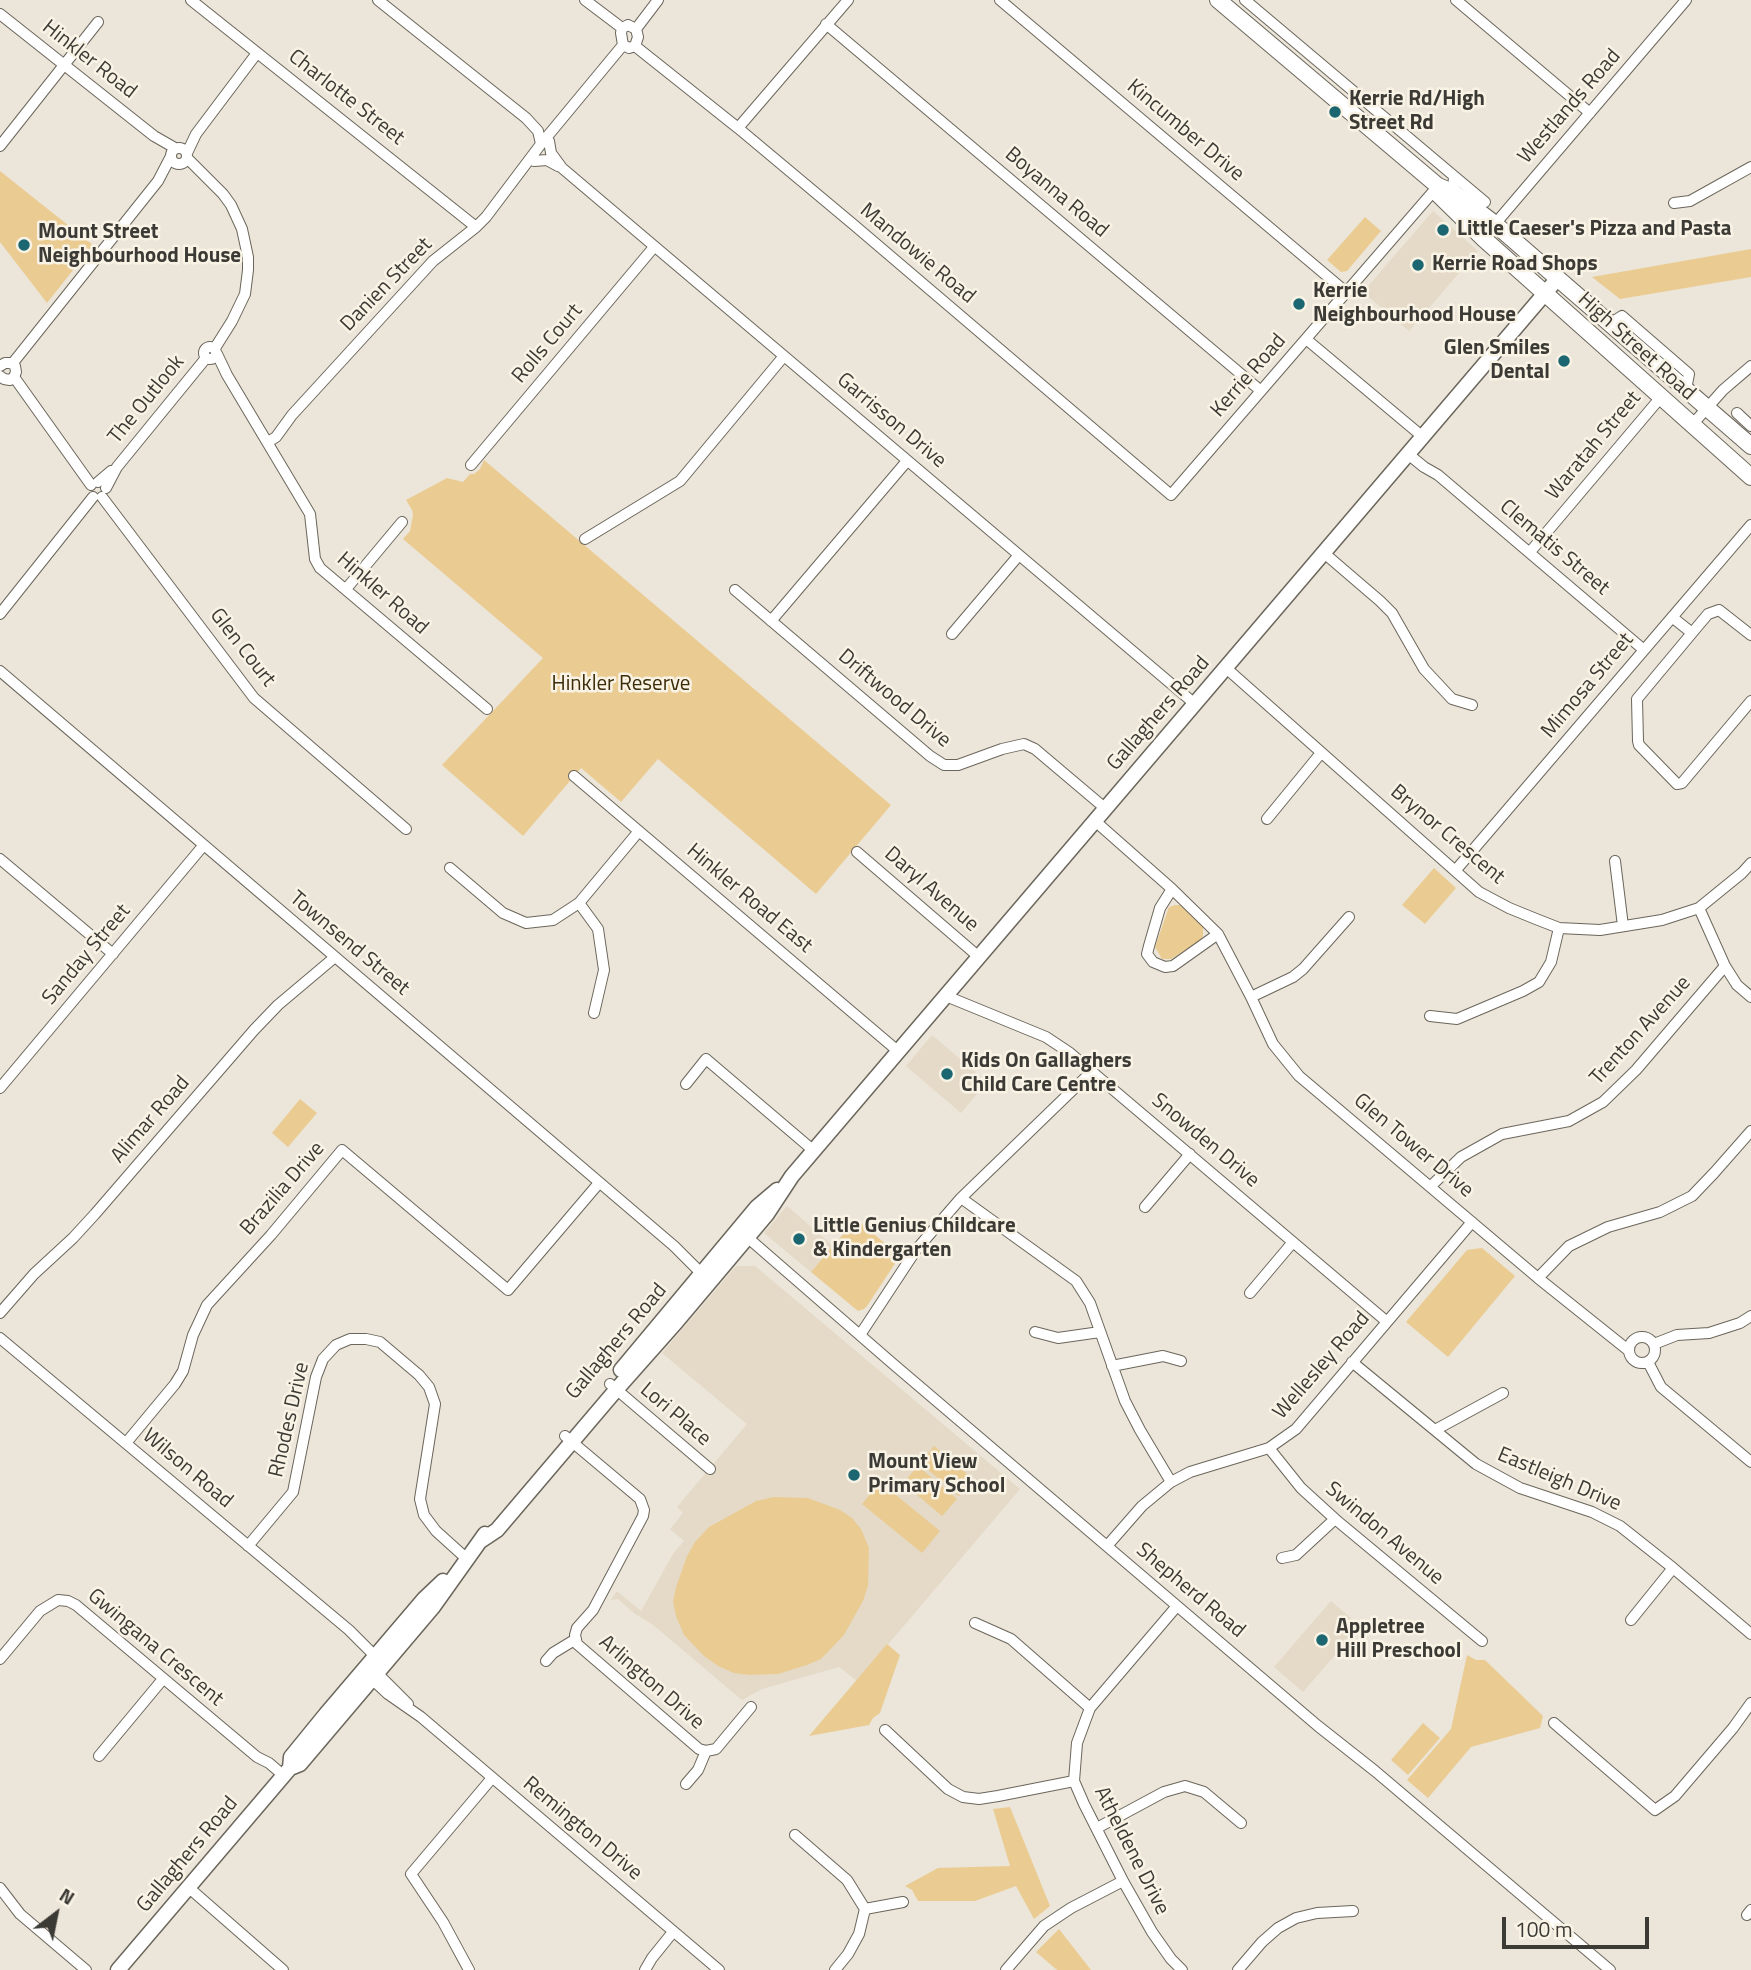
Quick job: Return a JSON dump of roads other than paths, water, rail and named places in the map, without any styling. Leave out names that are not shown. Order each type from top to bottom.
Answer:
[{"type":"main road","name":"High Street Road","points":[[1218,0],[1448,184],[1707,407],[1745,428],[1751,446]]},
{"type":"main road","name":"High Street Road","points":[[1448,184],[1439,195],[1484,239],[1751,477]]},
{"type":"main road","points":[[1722,452],[1745,428]]},
{"type":"street","name":"Charlotte Street","points":[[191,0],[476,227]]},
{"type":"street","points":[[378,0],[526,118],[542,126],[554,127]]},
{"type":"street","points":[[585,0],[622,28],[623,46],[635,46],[638,37],[636,29],[628,25],[622,28]]},
{"type":"street","points":[[636,29],[658,0]]},
{"type":"street","points":[[738,128],[848,0]]},
{"type":"street","name":"Kincumber Drive","points":[[1000,0],[1346,292]]},
{"type":"street","points":[[1245,0],[1448,184],[1485,202]]},
{"type":"street","points":[[1456,0],[1590,113]]},
{"type":"street","name":"Westlands Road","points":[[1484,239],[1684,1]]},
{"type":"street","name":"Hinkler Road","points":[[0,14],[205,177],[231,205],[242,229],[248,257],[245,294],[212,355],[227,375],[310,514],[315,559],[320,568],[486,709]]},
{"type":"street","points":[[0,146],[98,22]]},
{"type":"street","name":"Boyanna Road","points":[[826,24],[1261,391]]},
{"type":"street","name":"Danien Street","points":[[512,184],[534,161],[554,127],[623,46]]},
{"type":"street","name":"Mandowie Road","points":[[635,46],[738,128],[1171,495]]},
{"type":"street","points":[[2,370],[196,134],[257,52]]},
{"type":"street","name":"Danien Street","points":[[266,439],[292,415],[433,261],[476,227],[569,116],[574,106]]},
{"type":"street","name":"Garrisson Drive","points":[[526,118],[538,131],[562,168]]},
{"type":"street","name":"Garrisson Drive","points":[[534,161],[547,160],[562,168],[1195,704]]},
{"type":"street","points":[[1674,203],[1690,201],[1751,167]]},
{"type":"street","name":"Kerrie Road","points":[[1171,495],[1346,292],[1448,184]]},
{"type":"street","name":"Rolls Court","points":[[471,465],[654,247]]},
{"type":"street","name":"Gallaghers Road","points":[[118,1970],[284,1774],[300,1764],[434,1596],[482,1541],[497,1530],[568,1438],[613,1387],[677,1321],[772,1199],[1558,278]]},
{"type":"street","points":[[1306,339],[1423,437]]},
{"type":"street","name":"The Outlook","points":[[0,614],[98,490],[212,355]]},
{"type":"street","points":[[585,539],[680,481],[784,356]]},
{"type":"street","points":[[1691,426],[1723,390],[1751,366]]},
{"type":"street","name":"Glen Court","points":[[2,370],[16,372],[14,377],[254,698],[406,829]]},
{"type":"street","name":"Waratah Street","points":[[1530,552],[1661,397]]},
{"type":"street","name":"High Street Road","points":[[1737,413],[1745,428]]},
{"type":"street","name":"Clematis Street","points":[[1411,452],[1424,467],[1438,475],[1644,650]]},
{"type":"street","points":[[771,621],[907,461]]},
{"type":"street","points":[[346,589],[402,522]]},
{"type":"street","name":"Mimosa Street","points":[[1455,871],[1751,525]]},
{"type":"street","points":[[1324,553],[1391,613],[1424,669],[1452,699],[1472,705]]},
{"type":"street","points":[[952,634],[1018,555]]},
{"type":"street","name":"Driftwood Drive","points":[[735,590],[930,757],[944,765],[958,765],[1024,744],[1035,749],[1106,809]]},
{"type":"street","points":[[1751,635],[1719,610],[1708,614],[1637,699],[1639,745],[1677,784],[1682,783],[1751,701]]},
{"type":"street","points":[[1672,617],[1692,633]]},
{"type":"street","name":"Brynor Crescent","points":[[1226,668],[1479,892],[1509,908],[1559,928],[1600,930],[1662,920],[1699,908],[1751,863]]},
{"type":"street","name":"Townsend Street","points":[[0,671],[703,1271]]},
{"type":"street","points":[[1266,819],[1321,753]]},
{"type":"street","name":"Hinkler Road East","points":[[575,776],[899,1052]]},
{"type":"street","name":"Glen Tower Drive","points":[[1095,821],[1219,934],[1273,1044],[1300,1076],[1538,1278],[1628,1350]]},
{"type":"street","points":[[450,868],[503,913],[526,923],[553,920],[579,903],[639,831]]},
{"type":"street","name":"Sanday Street","points":[[0,1088],[204,846]]},
{"type":"street","name":"Daryl Avenue","points":[[857,852],[979,957]]},
{"type":"street","points":[[0,859],[113,954]]},
{"type":"street","points":[[1615,861],[1623,926]]},
{"type":"street","points":[[1172,889],[1160,908],[1149,946],[1147,954],[1153,962],[1165,967],[1173,966],[1219,934]]},
{"type":"street","points":[[579,903],[598,929],[604,970],[594,1013]]},
{"type":"street","points":[[1699,908],[1737,985],[1751,997]]},
{"type":"street","points":[[1251,997],[1293,977],[1303,969],[1349,917]]},
{"type":"street","points":[[1430,1016],[1457,1019],[1539,982],[1551,962],[1559,928]]},
{"type":"street","name":"Alimar Road","points":[[0,1313],[34,1273],[88,1222],[254,1030],[278,1005],[335,957]]},
{"type":"street","name":"Trenton Avenue","points":[[1431,1186],[1461,1157],[1502,1134],[1569,1121],[1603,1102],[1636,1070],[1726,966]]},
{"type":"street","name":"Snowden Drive","points":[[946,996],[1046,1037],[1070,1053],[1386,1321]]},
{"type":"street","points":[[686,1084],[706,1059],[814,1151]]},
{"type":"street","points":[[860,1335],[916,1250],[961,1198],[1093,1072]]},
{"type":"street","points":[[1538,1278],[1569,1246],[1608,1227],[1660,1212],[1692,1196],[1751,1131]]},
{"type":"street","name":"Brazilia Drive","points":[[126,1443],[183,1371],[193,1335],[207,1305],[271,1235],[342,1150],[508,1290],[599,1183]]},
{"type":"street","points":[[1144,1207],[1190,1154]]},
{"type":"street","points":[[961,1198],[1076,1281],[1090,1303],[1130,1411],[1171,1482]]},
{"type":"street","name":"Wellesley Road","points":[[1107,1546],[1142,1506],[1171,1482],[1190,1472],[1269,1448],[1296,1429],[1472,1222]]},
{"type":"street","name":"Gallaghers Road","points":[[613,1387],[703,1271],[743,1234]]},
{"type":"street","name":"Shepherd Road","points":[[743,1234],[1318,1726],[1610,1970]]},
{"type":"street","points":[[1250,1293],[1293,1242]]},
{"type":"street","points":[[1654,1344],[1677,1335],[1709,1333],[1751,1316]]},
{"type":"street","points":[[1035,1332],[1058,1338],[1100,1332]]},
{"type":"street","points":[[1640,1336],[1649,1338],[1654,1344],[1655,1353],[1648,1362],[1639,1363],[1628,1350],[1631,1341],[1640,1336]]},
{"type":"street","name":"Wilson Road","points":[[0,1338],[349,1630],[374,1668]]},
{"type":"street","name":"Rhodes Drive","points":[[248,1546],[293,1492],[316,1377],[323,1359],[336,1345],[350,1339],[366,1339],[380,1342],[429,1387],[435,1404],[420,1499],[424,1516],[436,1531],[458,1570]]},
{"type":"street","points":[[1112,1366],[1163,1356],[1181,1361]]},
{"type":"street","name":"Eastleigh Drive","points":[[1352,1362],[1476,1464],[1520,1488],[1592,1511],[1620,1526],[1751,1634]]},
{"type":"street","points":[[1648,1362],[1661,1387],[1751,1462]]},
{"type":"street","name":"Lori Place","points":[[613,1387],[710,1469]]},
{"type":"street","points":[[1435,1430],[1503,1393]]},
{"type":"street","name":"Arlington Drive","points":[[568,1438],[640,1499],[644,1510],[593,1610],[577,1628],[577,1644],[699,1749],[716,1749],[751,1707]]},
{"type":"street","name":"Swindon Avenue","points":[[1269,1448],[1301,1488],[1335,1519],[1482,1641]]},
{"type":"street","points":[[1282,1558],[1296,1555],[1335,1519]]},
{"type":"street","points":[[1631,1620],[1673,1568]]},
{"type":"street","name":"Gwingana Crescent","points":[[0,1659],[40,1611],[58,1600],[68,1601],[257,1757],[265,1768],[284,1774]]},
{"type":"street","name":"Atheldene Drive","points":[[1177,1606],[1090,1708],[1077,1743],[1074,1781],[1123,1881],[1152,1932],[1182,1970]]},
{"type":"street","points":[[975,1623],[1011,1639],[1090,1708]]},
{"type":"street","name":"Arlington Drive","points":[[546,1661],[553,1653],[576,1639]]},
{"type":"street","name":"Gallaghers Road","points":[[284,1774],[291,1757],[374,1668]]},
{"type":"street","name":"Remington Drive","points":[[374,1668],[388,1695],[421,1717],[719,1970]]},
{"type":"street","name":"Remington Drive","points":[[374,1668],[421,1717]]},
{"type":"street","points":[[99,1756],[163,1679]]},
{"type":"street","points":[[1554,1723],[1656,1810],[1675,1797],[1751,1703]]},
{"type":"street","points":[[885,1730],[948,1789],[962,1797],[979,1799],[1074,1781]]},
{"type":"street","name":"Arlington Drive","points":[[686,1784],[698,1770],[706,1751]]},
{"type":"street","points":[[469,1970],[448,1929],[411,1874],[492,1778]]},
{"type":"street","points":[[1097,1828],[1164,1792],[1185,1786],[1204,1792],[1241,1823]]},
{"type":"street","points":[[794,1835],[847,1880],[865,1909],[859,1934],[835,1970]]},
{"type":"street","points":[[1006,1970],[1044,1926],[1071,1908],[1123,1881]]},
{"type":"street","points":[[188,1887],[284,1970]]},
{"type":"street","points":[[0,1888],[20,1914],[86,1970]]},
{"type":"street","points":[[865,1909],[903,1902]]},
{"type":"street","points":[[1238,1970],[1262,1942],[1278,1928],[1296,1918],[1317,1913],[1353,1911]]},
{"type":"street","points":[[645,1970],[673,1932]]},
{"type":"place","name":"Kerrie Rd/High Street Rd","points":[[1335,112]]},
{"type":"place","name":"Little Caeser's Pizza and Pasta","points":[[1443,230]]},
{"type":"place","name":"Mount Street Neighbourhood House","points":[[24,245]]},
{"type":"place","name":"Kerrie Road Shops","points":[[1418,265]]},
{"type":"place","name":"Kerrie Neighbourhood House","points":[[1299,304]]},
{"type":"place","name":"Glen Smiles Dental","points":[[1564,361]]},
{"type":"place","name":"Kids On Gallaghers Child Care Centre","points":[[947,1074]]},
{"type":"place","name":"Little Genius Childcare & Kindergarten","points":[[799,1239]]},
{"type":"place","name":"Mount View Primary School","points":[[854,1475]]},
{"type":"place","name":"Appletree Hill Preschool","points":[[1322,1640]]},
{"type":"park label","name":"Hinkler Reserve","points":[[621,685]]}]
